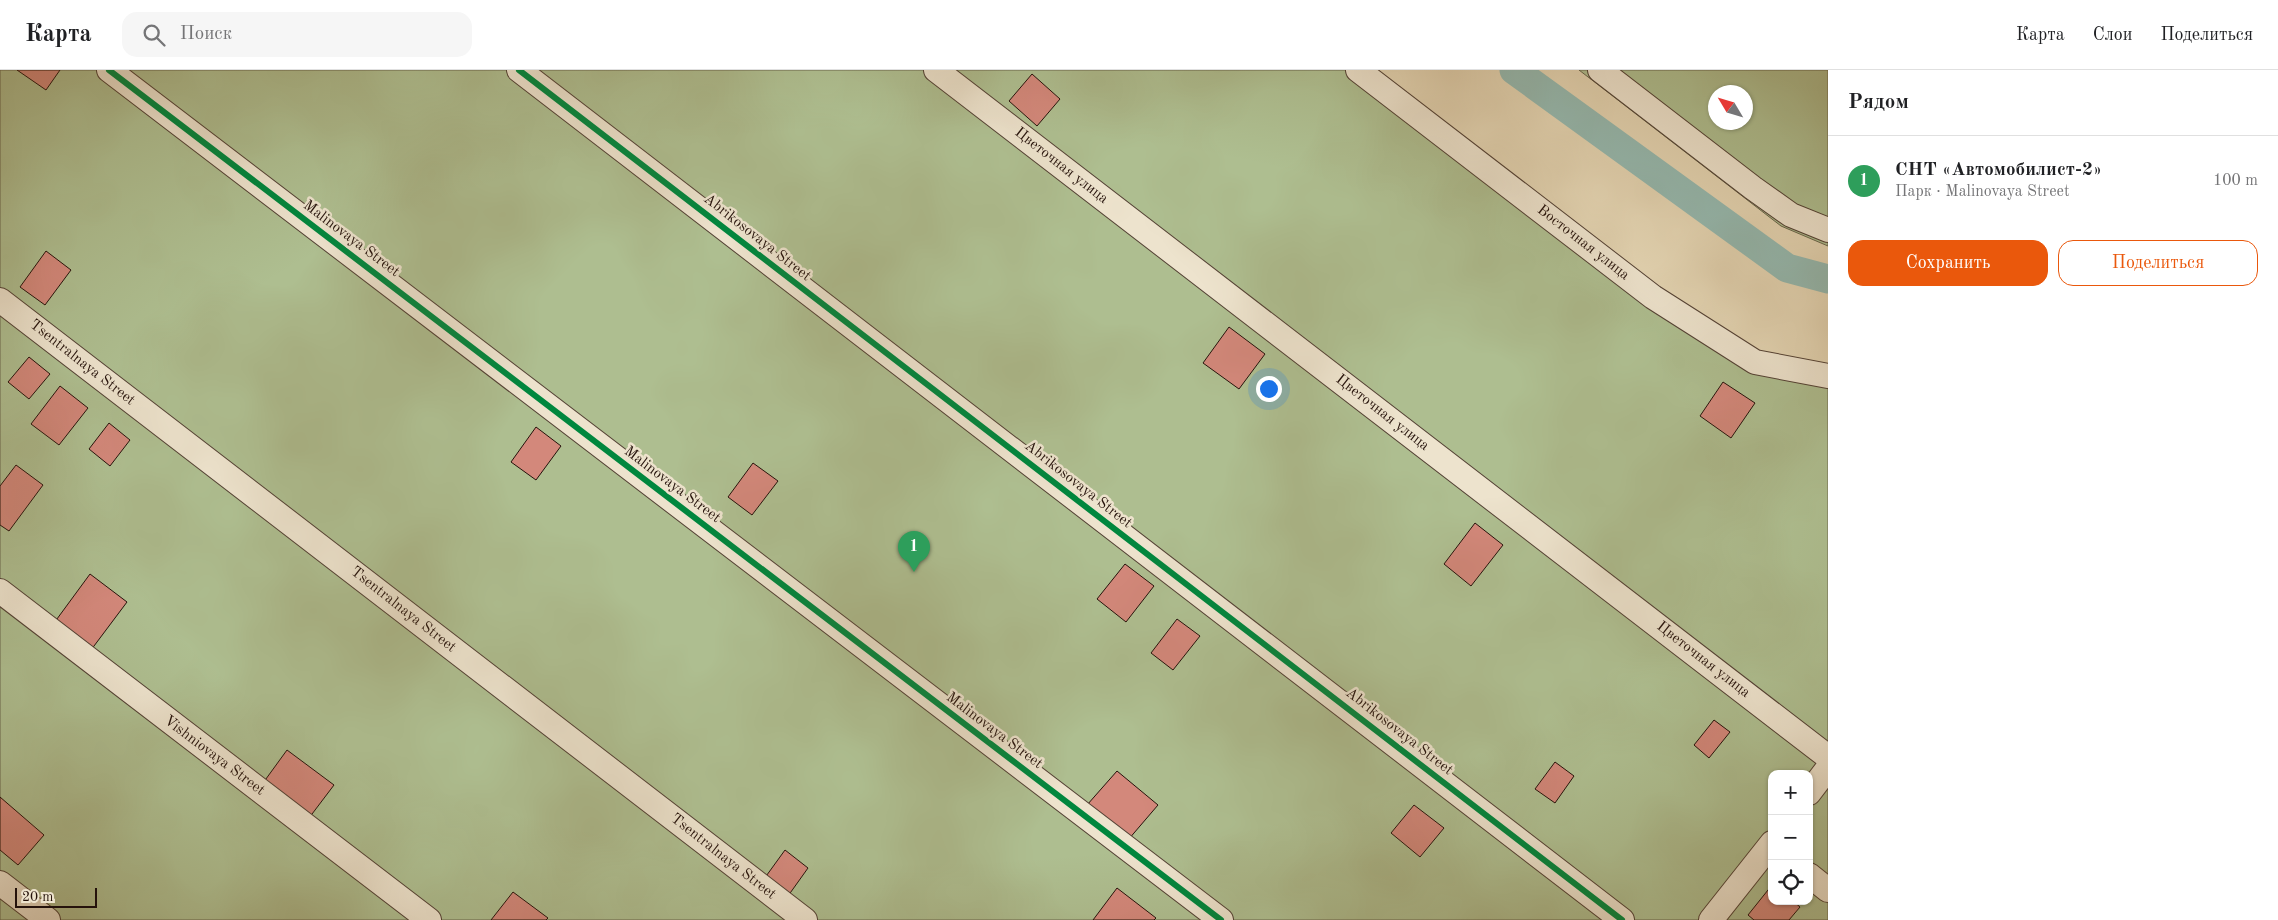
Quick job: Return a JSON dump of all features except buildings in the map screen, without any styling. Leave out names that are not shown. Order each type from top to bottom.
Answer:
[{"type":"street","name":"Malinovaya Street","points":[[109,70],[1221,920]]},
{"type":"street","name":"Abrikosovaya Street","points":[[519,70],[1622,920]]},
{"type":"street","name":"Цветочная улица","points":[[936,70],[1828,756]]},
{"type":"street","name":"Восточная улица","points":[[1358,70],[1653,297],[1754,362],[1828,376]]},
{"type":"street","points":[[1600,70],[1761,194],[1791,215],[1828,230]]},
{"type":"street","name":"Tsentralnaya Street","points":[[0,300],[805,920]]},
{"type":"street","name":"Vishniovaya Street","points":[[0,592],[429,920]]},
{"type":"street","points":[[1813,788],[1828,768]]},
{"type":"street","points":[[1712,920],[1768,848]]},
{"type":"street","points":[[1813,878],[1828,890]]},
{"type":"street","points":[[0,883],[48,920]]},
{"type":"green space","points":[[0,70],[1358,70],[1755,362],[1828,376],[1828,920],[0,920]]},
{"type":"green space","points":[[1579,70],[1828,70],[1828,246],[1781,226]]},
{"type":"waterway","points":[[1514,70],[1787,268],[1828,279]]},
{"type":"cycle path","points":[[109,70],[1221,920]]},
{"type":"cycle path","points":[[519,70],[1622,920]]},
{"type":"place","name":"СНТ «Автомобилист-2»","points":[[914,572]]}]
